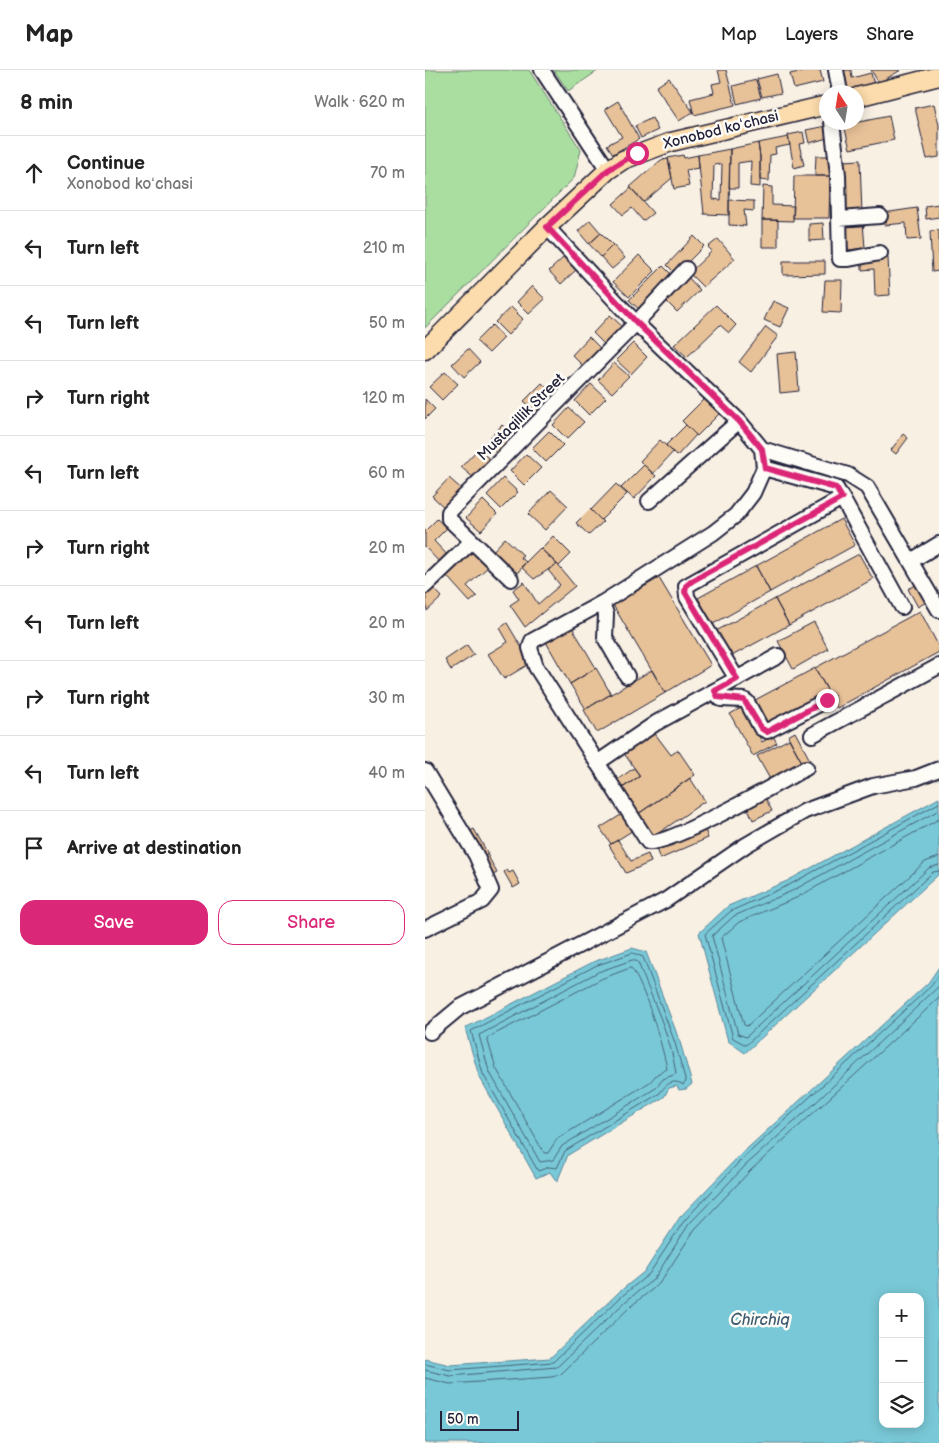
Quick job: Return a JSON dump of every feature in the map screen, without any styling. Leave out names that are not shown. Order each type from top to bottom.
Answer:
[{"type":"main road","points":[[864,96],[939,76]]},
{"type":"main road","name":"Xonobod koʻchasi","points":[[425,350],[547,227],[608,170],[630,156],[671,142],[819,107]]},
{"type":"street","points":[[542,70],[608,170]]},
{"type":"street","points":[[836,70],[839,85]]},
{"type":"street","points":[[833,130],[838,175],[840,259],[849,260],[879,253]]},
{"type":"street","points":[[839,218],[880,216]]},
{"type":"street","points":[[547,227],[637,323],[739,421],[762,449],[765,468],[753,493],[736,515],[682,554],[602,603],[536,638],[531,645],[536,667],[645,838],[652,843],[717,816],[806,768]]},
{"type":"street","name":"Mustaqillik Street","points":[[511,579],[449,519],[449,512],[637,323],[686,269]]},
{"type":"street","points":[[649,501],[739,421]]},
{"type":"street","points":[[762,449],[856,479],[867,487],[939,610]]},
{"type":"street","points":[[765,468],[836,488],[902,607]]},
{"type":"street","points":[[737,679],[687,597],[686,586],[842,498]]},
{"type":"street","points":[[425,586],[472,541]]},
{"type":"street","points":[[911,561],[939,544]]},
{"type":"street","points":[[602,603],[606,614],[605,638],[627,676]]},
{"type":"street","points":[[597,763],[656,723],[778,656]]},
{"type":"street","points":[[812,735],[939,666]]},
{"type":"street","points":[[715,691],[721,699],[744,700],[747,702],[761,728],[767,732],[827,700]]},
{"type":"street","points":[[430,1032],[459,1008],[666,900],[746,845],[805,811],[873,786],[916,778],[939,769]]},
{"type":"street","points":[[425,770],[476,855],[491,890],[481,901],[425,929]]},
{"type":"green space","points":[[425,70],[529,70],[581,150],[574,178],[425,328]]},
{"type":"green space","points":[[554,70],[599,70],[568,91]]},
{"type":"water","points":[[939,798],[939,874],[745,1053],[728,1041],[699,933],[728,906],[787,881]]},
{"type":"water","points":[[632,948],[646,952],[680,1042],[692,1084],[686,1089],[679,1090],[677,1086],[669,1088],[664,1097],[568,1155],[557,1182],[550,1172],[536,1178],[479,1076],[465,1028],[593,962]]},
{"type":"water","name":"Chirchiq","points":[[939,967],[939,1443],[425,1443],[425,1359],[450,1365],[550,1358],[619,1292],[645,1271],[680,1217],[738,1157],[928,983]]},
{"type":"building","points":[[718,70],[726,70],[735,105],[694,115],[690,99],[714,93],[712,84],[721,82]]},
{"type":"building","points":[[807,70],[820,70],[823,82],[794,89],[790,74]]},
{"type":"building","points":[[842,70],[851,70],[852,78],[871,73],[874,85],[864,87],[864,85],[845,85]]},
{"type":"building","points":[[871,70],[901,70],[879,83]]},
{"type":"building","points":[[777,74],[781,93],[762,97],[757,79]]},
{"type":"building","points":[[669,78],[693,112],[679,121],[656,87]]},
{"type":"building","points":[[756,80],[761,98],[737,104],[733,86]]},
{"type":"building","points":[[618,101],[639,139],[613,154],[607,145],[622,137],[605,109]]},
{"type":"building","points":[[934,104],[939,125],[939,157],[927,159],[915,108]]},
{"type":"building","points":[[889,116],[894,140],[850,149],[845,130],[864,130],[864,121]]},
{"type":"building","points":[[652,118],[658,130],[641,138],[635,126]]},
{"type":"building","points":[[819,127],[819,130],[827,130],[828,138],[809,143],[806,130]]},
{"type":"building","points":[[803,132],[805,143],[799,144],[804,165],[794,168],[788,135]]},
{"type":"building","points":[[788,137],[790,145],[775,148],[776,154],[770,155],[769,181],[760,180],[758,143]]},
{"type":"building","points":[[758,143],[760,187],[750,186],[751,161],[738,163],[738,188],[729,188],[730,149]]},
{"type":"building","points":[[730,149],[729,215],[704,214],[698,155]],"holes":[[[722,164],[721,200],[713,199],[714,165]]]},
{"type":"building","points":[[683,155],[684,158],[698,155],[699,168],[686,170],[689,186],[674,189],[668,158]]},
{"type":"building","points":[[816,156],[830,156],[830,176],[815,176]]},
{"type":"building","points":[[668,159],[672,178],[644,202],[630,187],[661,160]]},
{"type":"building","points":[[860,160],[862,214],[847,215],[844,161]]},
{"type":"building","points":[[794,176],[830,176],[829,218],[793,218]]},
{"type":"building","points":[[763,186],[772,187],[772,205],[794,206],[793,221],[762,220]]},
{"type":"building","points":[[631,188],[653,213],[643,221],[632,208],[623,215],[613,204]]},
{"type":"building","points":[[729,200],[754,201],[754,211],[744,210],[746,226],[729,225]]},
{"type":"building","points":[[939,204],[939,217],[926,219],[925,206]]},
{"type":"building","points":[[917,208],[921,239],[907,240],[906,223],[885,225],[883,213]]},
{"type":"building","points":[[590,220],[601,233],[589,244],[578,231]]},
{"type":"building","points":[[762,220],[778,220],[778,247],[762,247]]},
{"type":"building","points":[[863,222],[865,248],[848,250],[846,223]]},
{"type":"building","points":[[823,223],[824,240],[809,241],[809,224]]},
{"type":"building","points":[[939,230],[939,271],[932,272],[930,231]]},
{"type":"building","points":[[601,233],[613,245],[601,257],[589,244]]},
{"type":"building","points":[[694,236],[704,246],[676,274],[667,265]]},
{"type":"building","points":[[718,239],[735,259],[703,287],[689,273],[712,251],[708,247]]},
{"type":"building","points":[[613,245],[625,258],[612,269],[601,257]]},
{"type":"building","points":[[639,255],[655,271],[629,297],[613,282]]},
{"type":"building","points":[[565,256],[577,269],[561,284],[549,271]]},
{"type":"building","points":[[888,258],[890,295],[875,296],[874,269],[862,270],[862,259]]},
{"type":"building","points":[[783,261],[825,261],[825,274],[783,275]]},
{"type":"building","points":[[663,266],[674,277],[640,310],[629,300]]},
{"type":"building","points":[[687,276],[700,290],[677,312],[664,299]]},
{"type":"building","points":[[825,280],[842,280],[841,313],[823,312]]},
{"type":"building","points":[[532,286],[545,299],[529,314],[517,302]]},
{"type":"building","points":[[773,301],[789,308],[780,327],[764,320]]},
{"type":"building","points":[[716,305],[736,325],[729,333],[720,325],[687,357],[674,345]]},
{"type":"building","points":[[511,307],[523,319],[508,335],[495,322]]},
{"type":"building","points":[[610,315],[626,330],[608,348],[593,333]]},
{"type":"building","points":[[492,325],[504,338],[489,353],[476,341]]},
{"type":"building","points":[[766,327],[778,336],[751,372],[739,362]]},
{"type":"building","points":[[589,337],[604,352],[587,370],[572,355]]},
{"type":"building","points":[[633,343],[647,357],[631,374],[616,360]]},
{"type":"building","points":[[468,349],[480,362],[464,377],[452,364]]},
{"type":"building","points":[[796,352],[799,391],[780,393],[777,354]]},
{"type":"building","points":[[614,363],[629,376],[612,393],[598,380]]},
{"type":"building","points":[[445,372],[458,384],[442,400],[429,387]]},
{"type":"building","points":[[542,383],[557,397],[540,415],[524,401]]},
{"type":"building","points":[[591,384],[606,398],[589,415],[575,401]]},
{"type":"building","points":[[705,398],[720,413],[697,436],[682,421]]},
{"type":"building","points":[[425,399],[435,409],[425,419]]},
{"type":"building","points":[[569,408],[584,422],[567,439],[553,425]]},
{"type":"building","points":[[502,425],[518,439],[501,457],[485,443]]},
{"type":"building","points":[[686,425],[696,435],[677,456],[666,445]]},
{"type":"building","points":[[549,431],[563,445],[546,462],[532,448]]},
{"type":"building","points":[[903,434],[908,438],[896,454],[891,450]]},
{"type":"building","points":[[660,440],[673,452],[653,474],[640,461]]},
{"type":"building","points":[[478,449],[494,463],[477,481],[461,467]]},
{"type":"building","points":[[526,454],[541,468],[524,485],[510,471]]},
{"type":"building","points":[[644,465],[656,476],[634,499],[621,488]]},
{"type":"building","points":[[449,478],[465,492],[447,510],[432,496]]},
{"type":"building","points":[[503,478],[518,492],[501,509],[487,495]]},
{"type":"building","points":[[616,484],[627,494],[601,520],[591,510]]},
{"type":"building","points":[[551,490],[568,506],[545,530],[528,514]]},
{"type":"building","points":[[483,500],[497,514],[481,531],[466,518]]},
{"type":"building","points":[[590,509],[603,522],[589,535],[576,523]]},
{"type":"building","points":[[437,519],[447,528],[434,541],[451,559],[444,567],[425,547],[425,531]]},
{"type":"building","points":[[841,519],[855,545],[770,592],[756,566]]},
{"type":"building","points":[[553,536],[571,554],[559,566],[541,549]]},
{"type":"building","points":[[505,538],[523,555],[520,557],[526,562],[515,576],[491,553]]},
{"type":"building","points":[[473,545],[489,566],[467,586],[477,596],[470,602],[443,572]]},
{"type":"building","points":[[540,548],[557,564],[534,579],[521,567]]},
{"type":"building","points":[[859,554],[873,579],[789,625],[775,599]]},
{"type":"building","points":[[557,564],[575,586],[525,627],[510,605],[519,599],[513,590],[524,582],[538,604],[560,585],[548,570]]},
{"type":"building","points":[[756,566],[770,592],[713,624],[698,598]]},
{"type":"building","points":[[659,578],[711,665],[665,693],[613,605]]},
{"type":"building","points":[[430,584],[442,597],[427,611],[425,588]]},
{"type":"building","points":[[916,585],[926,602],[918,607],[908,589]]},
{"type":"building","points":[[775,599],[789,625],[730,657],[716,631]]},
{"type":"building","points":[[920,611],[939,647],[939,652],[837,708],[815,668]]},
{"type":"building","points":[[814,622],[828,649],[793,669],[778,641]]},
{"type":"building","points":[[507,623],[526,655],[524,656],[529,664],[504,679],[488,654],[508,642],[500,628]]},
{"type":"building","points":[[572,627],[596,668],[570,684],[546,642]]},
{"type":"building","points":[[467,645],[474,655],[451,670],[445,660]]},
{"type":"building","points":[[596,668],[611,694],[586,709],[570,684]]},
{"type":"building","points":[[815,668],[829,693],[769,726],[755,700]]},
{"type":"building","points":[[652,670],[665,693],[597,733],[584,710]]},
{"type":"building","points":[[743,707],[762,742],[773,736],[777,743],[753,756],[730,714]]},
{"type":"building","points":[[653,731],[671,755],[678,750],[695,775],[638,814],[621,789],[640,776],[623,752]]},
{"type":"building","points":[[795,732],[810,760],[803,764],[788,736]]},
{"type":"building","points":[[789,739],[803,764],[771,781],[757,756]]},
{"type":"building","points":[[634,768],[640,776],[619,790],[614,782]]},
{"type":"building","points":[[690,778],[705,801],[653,837],[638,814]]},
{"type":"building","points":[[765,797],[772,811],[753,820],[747,806]]},
{"type":"building","points":[[624,813],[635,829],[611,844],[600,828]]},
{"type":"building","points":[[704,827],[708,838],[660,859],[656,849]]},
{"type":"building","points":[[474,829],[488,854],[481,858],[467,833]]},
{"type":"building","points":[[618,840],[631,861],[648,854],[651,862],[626,873],[609,845]]},
{"type":"building","points":[[487,854],[497,873],[491,876],[481,858]]},
{"type":"building","points":[[507,870],[509,873],[513,871],[520,884],[513,888],[504,872]]},
{"type":"route","points":[[637,153],[608,170],[547,227],[637,323],[739,421],[762,449],[765,468],[836,488],[842,498],[692,581],[686,586],[685,592],[737,679],[715,691],[718,697],[725,700],[744,700],[747,702],[761,728],[767,732],[827,700]]}]
